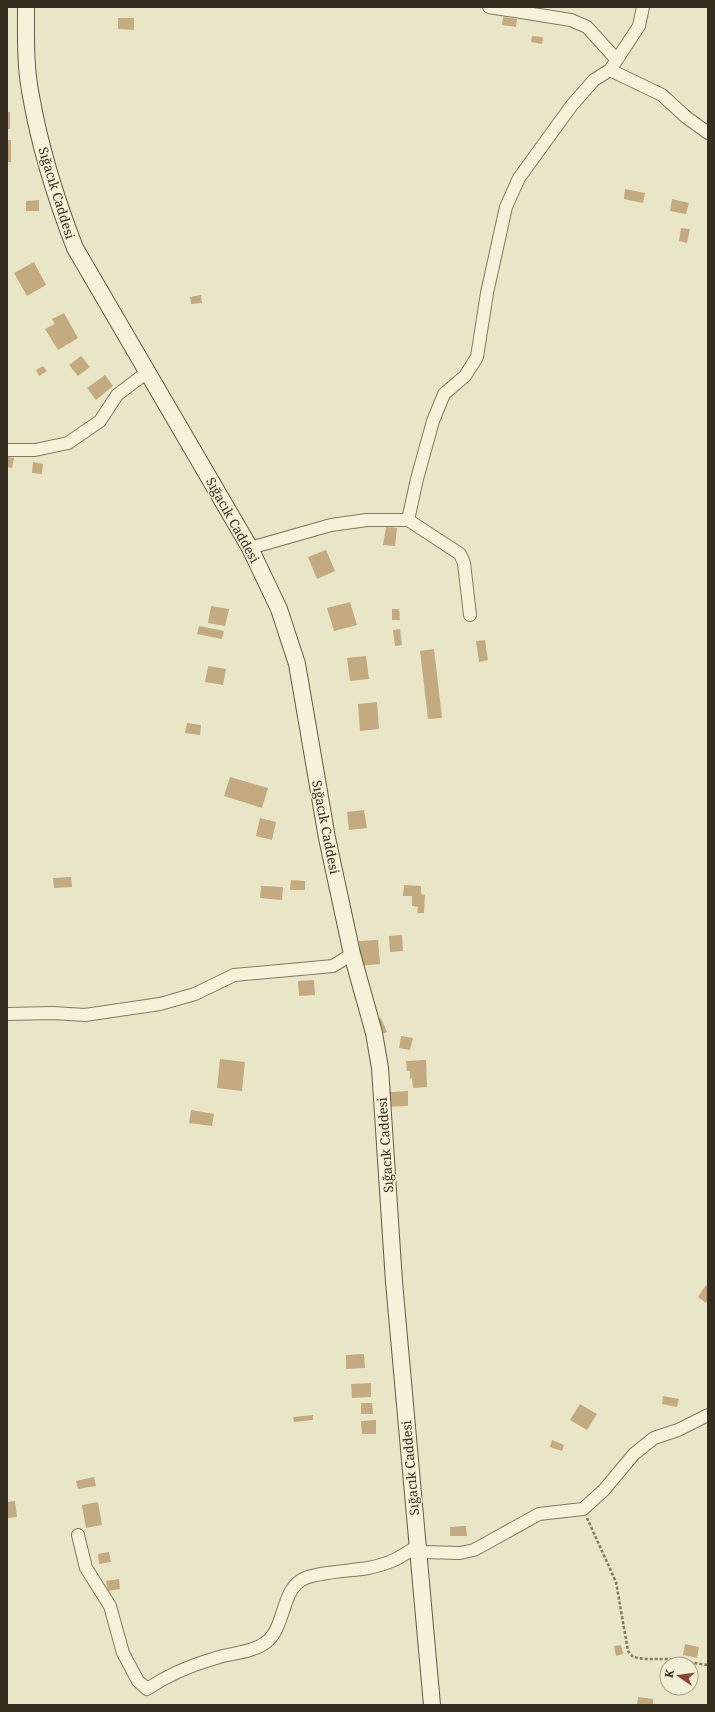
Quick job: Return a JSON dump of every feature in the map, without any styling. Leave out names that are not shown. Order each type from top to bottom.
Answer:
[{"type":"main road","name":"Sığacık Caddesi","points":[[26,7],[26,49],[30,94],[58,202],[75,248],[146,373],[250,548],[279,609],[297,664],[327,838],[352,954],[374,1033],[380,1068],[395,1290],[432,1705]]},
{"type":"street","points":[[489,7],[571,20],[587,27],[613,65],[662,95],[686,117],[708,133]]},
{"type":"street","points":[[408,520],[417,479],[433,421],[444,394],[465,376],[477,357],[487,293],[506,208],[519,178],[572,105],[594,80],[613,65],[639,26],[643,7]]},
{"type":"street","points":[[7,450],[35,450],[68,443],[100,421],[117,395],[146,373]]},
{"type":"street","points":[[250,548],[331,525],[367,520],[408,520],[460,554],[464,563],[470,615]]},
{"type":"street","points":[[7,1014],[53,1013],[85,1015],[160,1004],[195,994],[234,975],[332,966],[352,954]]},
{"type":"street","points":[[78,1535],[86,1568],[110,1606],[123,1653],[138,1681],[147,1689],[166,1677],[216,1658],[258,1648],[266,1642],[274,1632],[283,1615],[288,1599],[299,1581],[310,1577],[369,1568],[398,1560],[417,1546],[424,1552],[460,1553],[474,1550],[539,1514],[583,1509],[604,1490],[634,1454],[654,1438],[678,1430],[708,1415]]},
{"type":"path","points":[[583,1509],[616,1582],[628,1651],[633,1657],[644,1659],[668,1659],[708,1665]]},
{"type":"building","points":[[503,17],[517,19],[516,27],[502,25]]},
{"type":"building","points":[[118,18],[134,18],[134,30],[118,29]]},
{"type":"building","points":[[532,36],[543,37],[542,44],[531,42]]},
{"type":"building","points":[[7,112],[10,112],[10,129],[7,129]]},
{"type":"building","points":[[7,140],[11,140],[11,162],[7,162]]},
{"type":"building","points":[[625,189],[645,193],[643,203],[624,199]]},
{"type":"building","points":[[672,199],[689,203],[686,214],[670,211]]},
{"type":"building","points":[[39,200],[39,211],[26,211],[26,201]]},
{"type":"building","points":[[681,228],[690,229],[687,243],[679,241]]},
{"type":"building","points":[[34,262],[46,285],[27,296],[14,273]]},
{"type":"building","points":[[201,295],[202,303],[191,304],[190,297]]},
{"type":"building","points":[[64,313],[78,338],[58,350],[45,329],[55,324],[52,319]]},
{"type":"building","points":[[81,356],[90,367],[78,376],[69,365]]},
{"type":"building","points":[[43,366],[47,371],[39,376],[36,370]]},
{"type":"building","points":[[105,375],[113,386],[96,400],[87,388]]},
{"type":"building","points":[[7,457],[14,458],[12,468],[7,467]]},
{"type":"building","points":[[33,462],[43,464],[42,474],[32,473]]},
{"type":"building","points":[[386,527],[397,528],[395,546],[383,545]]},
{"type":"building","points":[[326,550],[335,571],[317,579],[308,557]]},
{"type":"building","points":[[350,602],[357,625],[334,631],[327,608]]},
{"type":"building","points":[[211,606],[229,609],[225,626],[208,623]]},
{"type":"building","points":[[392,609],[399,609],[400,620],[392,620]]},
{"type":"building","points":[[199,626],[224,631],[222,639],[197,634]]},
{"type":"building","points":[[400,629],[402,645],[395,646],[393,630]]},
{"type":"building","points":[[485,640],[488,660],[479,662],[476,641]]},
{"type":"building","points":[[434,649],[442,718],[428,719],[420,651]]},
{"type":"building","points":[[366,656],[369,679],[350,681],[347,658]]},
{"type":"building","points":[[208,666],[226,669],[223,685],[205,682]]},
{"type":"building","points":[[377,702],[379,729],[360,731],[358,704]]},
{"type":"building","points":[[187,723],[201,725],[200,735],[185,733]]},
{"type":"building","points":[[230,777],[268,788],[262,808],[224,796]]},
{"type":"building","points":[[364,810],[367,828],[349,830],[347,812]]},
{"type":"building","points":[[260,818],[276,822],[272,840],[256,836]]},
{"type":"building","points":[[71,877],[72,887],[54,888],[53,878]]},
{"type":"building","points":[[291,880],[305,881],[305,890],[290,890]]},
{"type":"building","points":[[404,885],[421,886],[421,894],[425,895],[424,913],[417,913],[418,907],[412,906],[412,896],[403,896]]},
{"type":"building","points":[[261,886],[283,887],[282,900],[260,898]]},
{"type":"building","points":[[402,935],[403,951],[390,952],[389,936]]},
{"type":"building","points":[[378,940],[380,964],[358,966],[357,954],[360,954],[359,941]]},
{"type":"building","points":[[314,980],[315,995],[299,996],[298,981]]},
{"type":"building","points":[[381,1018],[387,1032],[378,1035],[372,1021]]},
{"type":"building","points":[[401,1036],[413,1038],[410,1050],[399,1048]]},
{"type":"building","points":[[220,1059],[245,1062],[242,1091],[217,1088]]},
{"type":"building","points":[[426,1060],[427,1087],[413,1088],[412,1078],[410,1079],[410,1071],[407,1071],[406,1061]]},
{"type":"building","points":[[384,1085],[390,1085],[391,1092],[408,1091],[408,1106],[384,1107]]},
{"type":"building","points":[[191,1110],[214,1114],[212,1126],[189,1123]]},
{"type":"building","points":[[706,1285],[708,1287],[708,1300],[706,1303],[698,1297]]},
{"type":"building","points":[[364,1354],[365,1368],[346,1369],[346,1355]]},
{"type":"building","points":[[371,1383],[371,1397],[352,1398],[351,1384]]},
{"type":"building","points":[[663,1396],[679,1399],[677,1407],[662,1404]]},
{"type":"building","points":[[361,1403],[372,1403],[373,1414],[361,1414]]},
{"type":"building","points":[[580,1404],[597,1414],[587,1430],[570,1420]]},
{"type":"building","points":[[313,1415],[313,1420],[294,1422],[293,1417]]},
{"type":"building","points":[[376,1420],[376,1434],[362,1434],[361,1421]]},
{"type":"building","points":[[552,1440],[564,1445],[562,1451],[550,1447]]},
{"type":"building","points":[[94,1477],[96,1486],[78,1489],[76,1481]]},
{"type":"building","points":[[15,1501],[17,1517],[7,1518],[7,1502]]},
{"type":"building","points":[[98,1502],[102,1525],[86,1528],[82,1505]]},
{"type":"building","points":[[466,1526],[467,1536],[450,1536],[450,1527]]},
{"type":"building","points":[[109,1552],[111,1562],[99,1564],[98,1554]]},
{"type":"building","points":[[119,1579],[120,1589],[108,1591],[106,1581]]},
{"type":"building","points":[[685,1644],[699,1647],[697,1656],[683,1655]]},
{"type":"building","points":[[621,1645],[623,1654],[616,1656],[614,1646]]},
{"type":"building","points":[[638,1697],[653,1699],[653,1705],[637,1705]]}]
